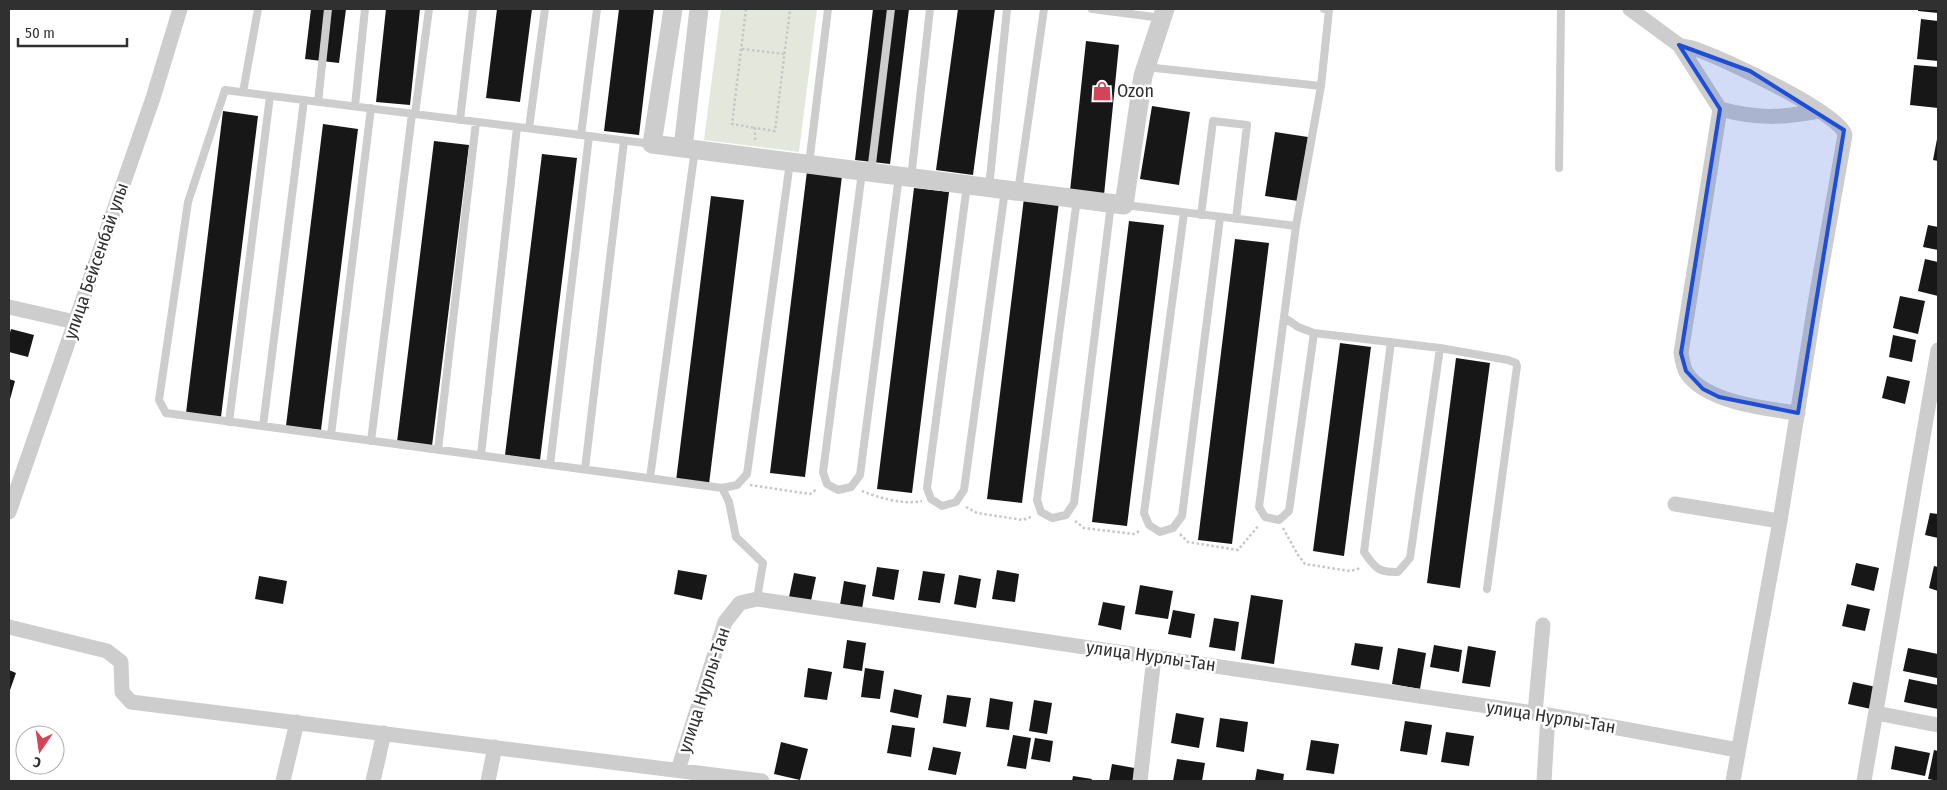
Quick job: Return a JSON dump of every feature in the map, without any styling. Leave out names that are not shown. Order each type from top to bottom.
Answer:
[{"type":"street","name":"улица Бейсенбай улы","points":[[9,512],[153,98],[180,9]]},
{"type":"street","points":[[672,9],[652,144],[1118,204],[1143,76],[1164,13]]},
{"type":"street","points":[[689,149],[699,9]]},
{"type":"street","points":[[1630,9],[1679,45],[1720,109],[1680,353],[1686,372],[1703,389],[1719,397],[1798,413]]},
{"type":"street","points":[[1679,45],[1696,49],[1750,72],[1819,111],[1840,126],[1844,130],[1845,135],[1816,298],[1780,521],[1732,781]]},
{"type":"street","points":[[1720,109],[1756,117],[1787,117],[1819,111]]},
{"type":"street","points":[[9,307],[75,322]]},
{"type":"street","points":[[1864,781],[1938,350]]},
{"type":"street","points":[[1674,504],[1780,521]]},
{"type":"street","name":"улица Нурлы-Тан","points":[[678,770],[725,622],[740,603],[757,599],[1542,714],[1738,750]]},
{"type":"street","points":[[1543,625],[1542,714],[1544,781]]},
{"type":"street","points":[[9,627],[107,652],[121,662],[122,692],[131,702],[762,781]]},
{"type":"street","points":[[1140,781],[1154,657]]},
{"type":"street","points":[[1876,712],[1938,725]]},
{"type":"street","points":[[283,781],[297,722]]},
{"type":"street","points":[[373,781],[384,733]]},
{"type":"street","points":[[488,781],[495,747]]},
{"type":"lane","points":[[243,92],[258,9]]},
{"type":"lane","points":[[318,102],[328,9]]},
{"type":"lane","points":[[355,106],[365,9]]},
{"type":"lane","points":[[372,441],[429,9]]},
{"type":"lane","points":[[460,120],[473,9]]},
{"type":"lane","points":[[529,128],[545,9]]},
{"type":"lane","points":[[550,465],[598,9]]},
{"type":"lane","points":[[809,164],[828,9]]},
{"type":"lane","points":[[891,9],[823,472],[827,484],[838,490],[851,487],[860,475],[930,9]]},
{"type":"lane","points":[[1004,190],[1006,9]]},
{"type":"lane","points":[[967,185],[927,488],[931,499],[942,506],[956,502],[964,490],[1004,190],[1044,9]]},
{"type":"lane","points":[[1092,9],[1164,13]]},
{"type":"lane","points":[[1314,333],[1289,511],[1279,520],[1265,517],[1259,507],[1296,226],[1321,86],[1329,10],[1324,9]]},
{"type":"lane","points":[[1558,168],[1561,9]]},
{"type":"lane","points":[[1146,67],[1321,86]]},
{"type":"lane","points":[[652,144],[225,90],[188,202],[159,400],[166,413],[722,488],[738,484],[747,474],[790,162]]},
{"type":"lane","points":[[229,422],[270,96]]},
{"type":"lane","points":[[263,426],[304,100]]},
{"type":"lane","points":[[331,435],[371,108]]},
{"type":"lane","points":[[1201,215],[1213,121],[1247,126],[1236,219]]},
{"type":"lane","points":[[438,450],[476,122]]},
{"type":"lane","points":[[481,455],[517,127]]},
{"type":"lane","points":[[585,469],[624,140]]},
{"type":"lane","points":[[650,478],[689,149]]},
{"type":"lane","points":[[1077,199],[1037,500],[1041,512],[1052,518],[1066,515],[1074,503],[1118,204],[1296,226]]},
{"type":"lane","points":[[1184,213],[1144,514],[1149,525],[1160,532],[1173,528],[1182,516],[1220,218]]},
{"type":"lane","points":[[1284,317],[1298,327],[1314,333],[1440,348],[1513,361],[1517,366],[1487,588]]},
{"type":"lane","points":[[1391,342],[1364,552],[1373,565],[1384,573],[1398,572],[1410,558],[1440,348]]},
{"type":"lane","points":[[722,488],[729,502],[736,537],[763,563],[757,599]]},
{"type":"path","points":[[746,9],[732,124],[775,131],[790,9]]},
{"type":"path","points":[[742,49],[785,54]]},
{"type":"path","points":[[754,157],[756,128]]},
{"type":"path","points":[[738,484],[810,494],[827,484]]},
{"type":"path","points":[[851,487],[877,497],[915,503],[931,499]]},
{"type":"path","points":[[956,502],[977,513],[1023,520],[1041,512]]},
{"type":"path","points":[[1066,515],[1084,528],[1134,534],[1149,525]]},
{"type":"path","points":[[1173,528],[1188,542],[1238,550],[1265,517]]},
{"type":"path","points":[[1279,520],[1305,564],[1350,571],[1373,565]]},
{"type":"highlighted area","points":[[1679,45],[1750,71],[1844,130],[1798,413],[1719,397],[1703,389],[1686,371],[1681,353],[1720,109]]},
{"type":"shaded area","points":[[721,9],[817,9],[799,152],[704,140]]},
{"type":"building","points":[[311,9],[346,9],[339,63],[305,59]]},
{"type":"building","points":[[386,9],[420,9],[410,105],[376,102]]},
{"type":"building","points":[[497,9],[532,9],[520,102],[486,98]]},
{"type":"building","points":[[619,9],[654,9],[639,135],[604,131]]},
{"type":"building","points":[[873,9],[909,9],[890,164],[855,160]]},
{"type":"building","points":[[958,9],[995,9],[973,175],[936,170]]},
{"type":"building","points":[[1918,9],[1938,9],[1938,13],[1918,11]]},
{"type":"building","points":[[1921,19],[1938,21],[1938,61],[1917,59]]},
{"type":"building","points":[[1086,41],[1119,45],[1104,195],[1070,191]]},
{"type":"building","points":[[1914,65],[1938,67],[1938,108],[1910,105]]},
{"type":"building","points":[[1152,106],[1190,112],[1179,185],[1140,179]]},
{"type":"building","points":[[223,111],[258,116],[221,417],[186,413]]},
{"type":"building","points":[[323,124],[358,129],[321,430],[286,426]]},
{"type":"building","points":[[1275,132],[1308,137],[1298,201],[1265,196]]},
{"type":"building","points":[[1938,139],[1938,161],[1933,160]]},
{"type":"building","points":[[434,141],[469,145],[432,446],[397,442]]},
{"type":"building","points":[[542,154],[577,158],[540,460],[505,455]]},
{"type":"building","points":[[807,171],[842,176],[805,477],[770,473]]},
{"type":"building","points":[[914,188],[949,192],[912,493],[877,489]]},
{"type":"building","points":[[711,196],[744,200],[709,484],[676,481]]},
{"type":"building","points":[[1024,198],[1059,202],[1022,503],[987,499]]},
{"type":"building","points":[[1129,221],[1164,225],[1127,526],[1092,522]]},
{"type":"building","points":[[1928,225],[1938,227],[1938,250],[1923,247]]},
{"type":"building","points":[[1235,239],[1269,243],[1232,544],[1198,540]]},
{"type":"building","points":[[1925,259],[1938,262],[1938,296],[1918,291]]},
{"type":"building","points":[[1900,296],[1925,301],[1918,334],[1893,328]]},
{"type":"building","points":[[11,329],[34,335],[28,357],[9,352]]},
{"type":"building","points":[[1893,335],[1916,340],[1912,362],[1889,357]]},
{"type":"building","points":[[1340,343],[1371,347],[1344,556],[1313,551]]},
{"type":"building","points":[[1456,358],[1490,363],[1460,588],[1427,583]]},
{"type":"building","points":[[1887,376],[1910,381],[1905,404],[1882,398]]},
{"type":"building","points":[[9,379],[15,381],[9,403]]},
{"type":"building","points":[[1930,513],[1938,514],[1938,538],[1925,535]]},
{"type":"building","points":[[1856,563],[1879,568],[1874,591],[1851,585]]},
{"type":"building","points":[[1934,566],[1938,567],[1938,591],[1929,588]]},
{"type":"building","points":[[877,567],[899,570],[894,600],[872,596]]},
{"type":"building","points":[[678,570],[707,575],[702,600],[674,594]]},
{"type":"building","points":[[997,570],[1019,574],[1015,602],[992,599]]},
{"type":"building","points":[[923,571],[945,574],[940,603],[918,600]]},
{"type":"building","points":[[794,573],[816,577],[811,601],[789,597]]},
{"type":"building","points":[[959,575],[981,579],[976,608],[954,604]]},
{"type":"building","points":[[259,576],[287,581],[283,604],[255,599]]},
{"type":"building","points":[[844,581],[866,585],[862,609],[840,605]]},
{"type":"building","points":[[1140,585],[1173,591],[1168,619],[1135,614]]},
{"type":"building","points":[[1251,595],[1283,600],[1274,664],[1241,659]]},
{"type":"building","points":[[1103,602],[1125,606],[1121,630],[1098,625]]},
{"type":"building","points":[[1847,604],[1870,609],[1865,631],[1842,626]]},
{"type":"building","points":[[1173,610],[1195,614],[1191,638],[1168,634]]},
{"type":"building","points":[[1214,618],[1239,622],[1235,651],[1209,647]]},
{"type":"building","points":[[847,640],[866,643],[862,671],[843,668]]},
{"type":"building","points":[[1355,643],[1383,647],[1379,670],[1351,665]]},
{"type":"building","points":[[1434,645],[1462,650],[1459,672],[1430,667]]},
{"type":"building","points":[[1468,646],[1496,651],[1490,687],[1462,683]]},
{"type":"building","points":[[1398,648],[1426,653],[1420,689],[1392,684]]},
{"type":"building","points":[[1908,648],[1938,654],[1937,678],[1903,671]]},
{"type":"building","points":[[808,668],[832,672],[827,700],[804,697]]},
{"type":"building","points":[[865,668],[884,671],[880,699],[861,697]]},
{"type":"building","points":[[9,670],[16,673],[9,693]]},
{"type":"building","points":[[1909,679],[1938,685],[1938,709],[1904,702]]},
{"type":"building","points":[[1853,682],[1876,687],[1871,709],[1848,704]]},
{"type":"building","points":[[894,689],[922,695],[918,718],[890,712]]},
{"type":"building","points":[[947,695],[971,698],[966,727],[943,723]]},
{"type":"building","points":[[990,698],[1013,702],[1009,730],[986,727]]},
{"type":"building","points":[[1034,700],[1052,703],[1047,734],[1029,731]]},
{"type":"building","points":[[1176,713],[1204,718],[1199,748],[1171,743]]},
{"type":"building","points":[[1220,718],[1248,722],[1244,752],[1216,747]]},
{"type":"building","points":[[1405,721],[1432,725],[1427,755],[1400,751]]},
{"type":"building","points":[[892,725],[915,728],[911,757],[887,753]]},
{"type":"building","points":[[1446,732],[1474,736],[1469,766],[1441,762]]},
{"type":"building","points":[[1013,735],[1031,738],[1026,769],[1007,766]]},
{"type":"building","points":[[1035,738],[1053,741],[1050,762],[1031,759]]},
{"type":"building","points":[[1311,740],[1339,744],[1334,774],[1306,770]]},
{"type":"building","points":[[781,742],[808,749],[800,780],[774,774]]},
{"type":"building","points":[[1895,746],[1930,753],[1925,776],[1891,769]]},
{"type":"building","points":[[933,747],[961,752],[956,775],[928,770]]},
{"type":"building","points":[[1934,750],[1938,751],[1938,781],[1928,779]]},
{"type":"building","points":[[1177,759],[1205,763],[1202,781],[1173,781]]},
{"type":"building","points":[[1112,764],[1140,769],[1138,781],[1109,781]]},
{"type":"building","points":[[1257,769],[1284,774],[1283,781],[1255,781]]},
{"type":"building","points":[[1073,776],[1092,779],[1091,781],[1072,781]]},
{"type":"place","name":"Ozon","points":[[1102,91]]}]
